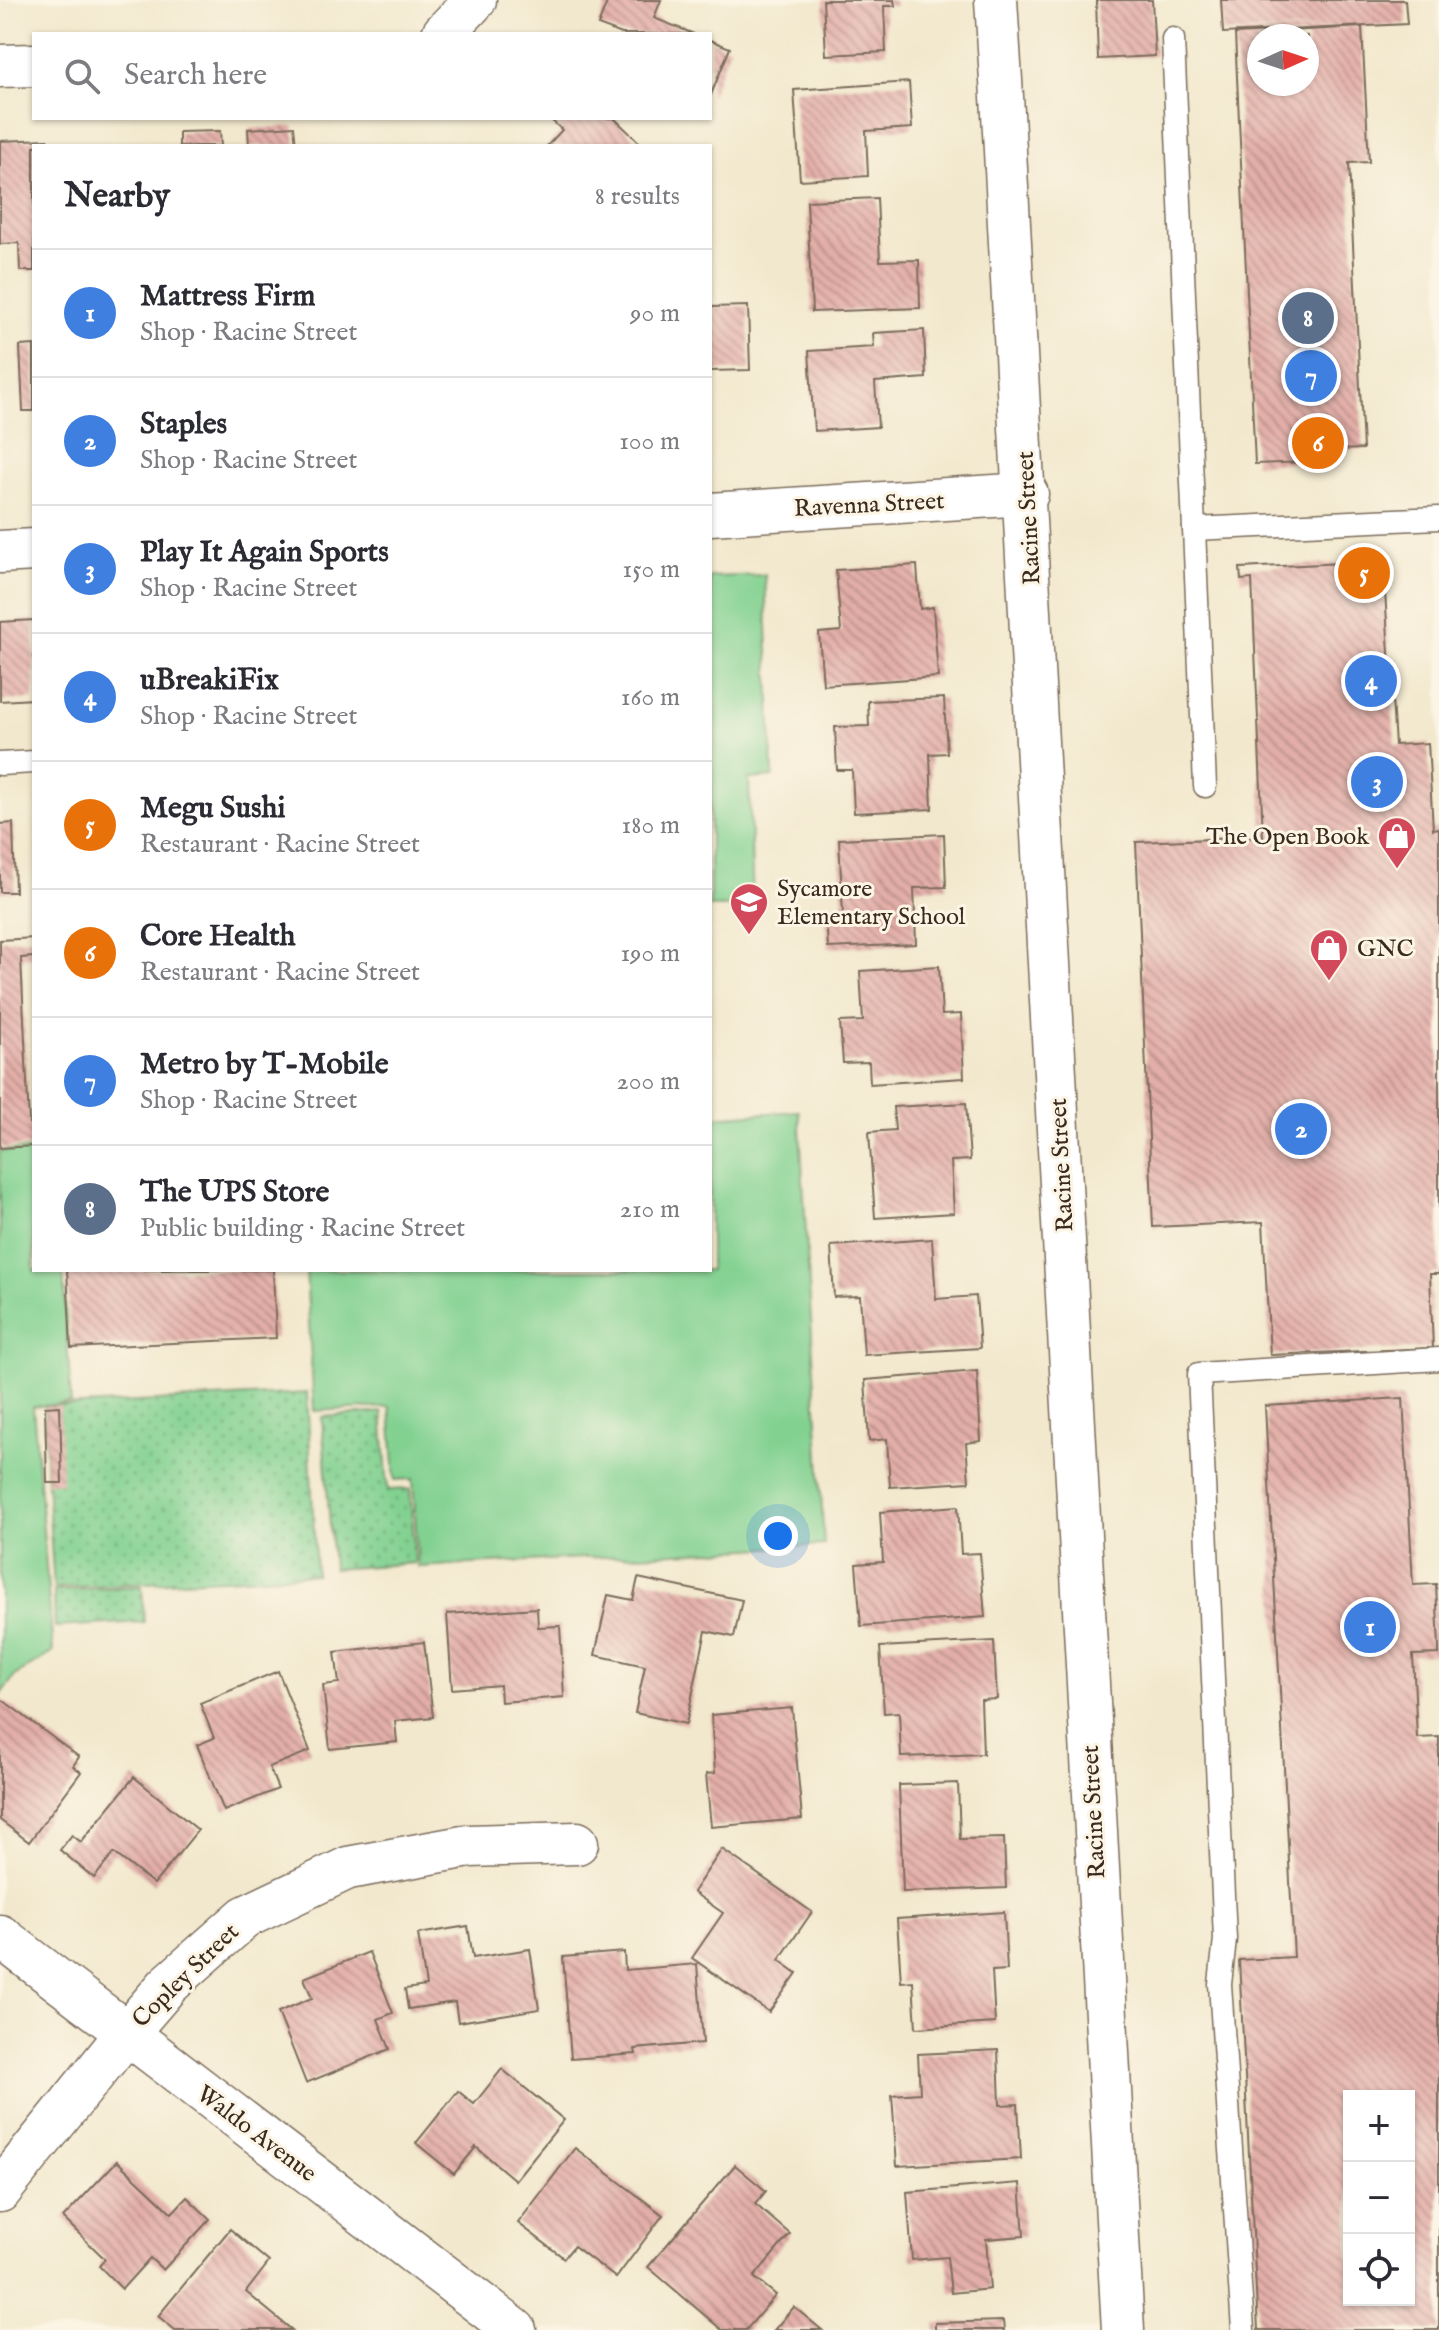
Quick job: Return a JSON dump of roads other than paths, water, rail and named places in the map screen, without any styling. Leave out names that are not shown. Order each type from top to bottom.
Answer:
[{"type":"street","points":[[445,32],[475,0]]},
{"type":"street","name":"Racine Street","points":[[996,0],[1027,494],[1098,1912],[1123,2330]]},
{"type":"street","points":[[0,66],[32,65]]},
{"type":"street","name":"Ravenna Street","points":[[712,514],[1027,494]]},
{"type":"street","points":[[0,552],[32,550]]},
{"type":"street","name":"Copley Street","points":[[0,2191],[168,1985],[245,1917],[348,1868],[469,1846],[577,1843]]},
{"type":"street","name":"Waldo Avenue","points":[[0,1936],[515,2330]]},
{"type":"lane","points":[[1173,39],[1205,786]]},
{"type":"lane","points":[[1194,529],[1439,518]]},
{"type":"lane","points":[[0,764],[32,762]]},
{"type":"lane","points":[[1243,2330],[1220,1984],[1225,1939],[1199,1374],[1439,1359]]},
{"type":"place","name":"The UPS Store","points":[[1308,318]]},
{"type":"place","name":"Metro by T-Mobile","points":[[1311,376]]},
{"type":"place","name":"Core Health","points":[[1318,443]]},
{"type":"place","name":"Megu Sushi","points":[[1364,573]]},
{"type":"place","name":"uBreakiFix","points":[[1371,681]]},
{"type":"place","name":"Play It Again Sports","points":[[1377,782]]},
{"type":"place","name":"The Open Book","points":[[1397,870]]},
{"type":"place","name":"Sycamore Elementary School","points":[[749,936]]},
{"type":"place","name":"GNC","points":[[1329,982]]},
{"type":"place","name":"Staples","points":[[1301,1129]]},
{"type":"place","name":"Mattress Firm","points":[[1370,1627]]}]
